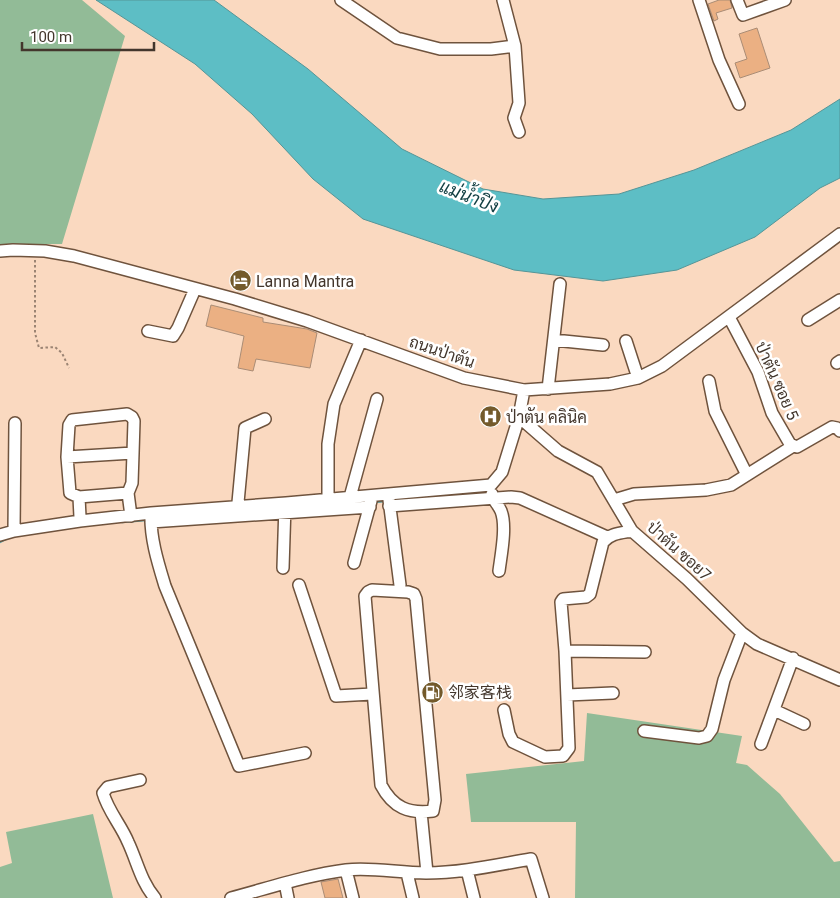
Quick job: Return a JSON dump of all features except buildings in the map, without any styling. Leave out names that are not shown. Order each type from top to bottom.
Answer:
[{"type":"street","points":[[341,0],[397,38],[440,49],[491,49],[515,46]]},
{"type":"street","points":[[503,0],[515,46],[519,102],[514,118],[519,132]]},
{"type":"street","points":[[699,0],[719,60],[739,104]]},
{"type":"street","points":[[737,0],[742,15],[785,0]]},
{"type":"street","name":"ถนนป่าตัน","points":[[0,251],[36,251],[74,256],[307,321],[464,378],[524,390],[610,384],[638,378],[662,366],[837,241]]},
{"type":"street","points":[[548,388],[560,284]]},
{"type":"street","points":[[148,331],[173,336],[195,289]]},
{"type":"street","points":[[808,320],[840,300]]},
{"type":"street","name":"ป่าตัน ซอย 5","points":[[729,317],[758,372],[772,413],[783,434],[793,446],[797,447],[834,428],[840,417]]},
{"type":"street","points":[[326,504],[328,444],[334,404],[361,340]]},
{"type":"street","points":[[554,340],[602,345]]},
{"type":"street","points":[[626,341],[638,378]]},
{"type":"street","points":[[709,381],[715,410],[747,475]]},
{"type":"street","points":[[326,504],[350,497],[491,484],[502,472],[519,417],[524,390]]},
{"type":"street","points":[[350,497],[377,399]]},
{"type":"street","points":[[128,493],[79,497],[70,493],[66,456],[69,425],[72,420],[127,414],[132,417],[134,421],[132,483],[128,493],[131,516]]},
{"type":"street","name":"ป่าตัน ซอย7","points":[[519,417],[558,451],[597,472],[632,531],[687,579],[742,633],[758,644],[840,680]]},
{"type":"street","points":[[237,511],[244,428],[265,419]]},
{"type":"street","points":[[14,531],[15,423]]},
{"type":"street","points":[[614,500],[634,494],[706,490],[731,485],[793,446]]},
{"type":"street","points":[[66,456],[133,453]]},
{"type":"street","points":[[491,484],[492,499],[501,511],[503,525],[499,570]]},
{"type":"street","points":[[426,490],[428,503]]},
{"type":"street","points":[[388,494],[400,585]]},
{"type":"street","points":[[354,563],[373,495]]},
{"type":"street","points":[[79,497],[80,517]]},
{"type":"street","points":[[389,506],[511,497],[520,498],[607,537],[632,531]]},
{"type":"street","points":[[0,535],[14,531],[80,521],[131,516],[151,518],[326,504],[370,507]]},
{"type":"street","points":[[282,568],[285,508]]},
{"type":"street","points":[[151,518],[157,559],[165,586],[239,766],[305,753]]},
{"type":"street","points":[[504,710],[509,734],[513,742],[545,757],[564,756],[569,748],[561,602],[563,598],[586,597],[590,594],[603,542],[607,537]]},
{"type":"street","points":[[299,585],[336,696],[372,694]]},
{"type":"street","points":[[372,590],[408,592],[414,594],[416,599],[435,800],[433,811],[421,812],[406,811],[387,796],[381,785],[365,596],[372,590]]},
{"type":"street","points":[[644,731],[700,738],[707,736],[712,728],[724,680],[742,633]]},
{"type":"street","points":[[565,651],[645,652]]},
{"type":"street","points":[[760,744],[792,658]]},
{"type":"street","points":[[567,695],[613,693]]},
{"type":"street","points":[[774,710],[804,724]]},
{"type":"street","points":[[140,780],[108,787],[103,793],[106,804],[128,840],[146,888],[155,898]]},
{"type":"street","points":[[421,812],[427,873]]},
{"type":"street","points":[[231,898],[285,883],[346,870],[363,869],[427,873],[467,870],[531,859],[543,898]]},
{"type":"street","points":[[346,870],[353,898]]},
{"type":"street","points":[[467,870],[474,898]]},
{"type":"street","points":[[407,873],[413,898]]},
{"type":"street","points":[[285,883],[288,898]]},
{"type":"path","points":[[36,251],[35,333],[37,344],[39,348],[55,347],[62,353],[69,368]]},
{"type":"green space","points":[[0,0],[82,0],[125,36],[62,244],[0,244]]},
{"type":"green space","points":[[587,713],[742,736],[736,763],[747,765],[780,794],[834,862],[840,861],[840,898],[575,898],[576,822],[471,822],[466,774],[584,761]]},
{"type":"green space","points":[[93,814],[113,898],[0,898],[0,867],[12,863],[6,832]]},
{"type":"water","name":"แม่น้ำปิง","points":[[96,0],[214,0],[308,69],[402,149],[483,189],[543,199],[619,194],[694,170],[791,130],[840,99],[840,178],[820,188],[755,237],[677,270],[603,281],[514,270],[363,219],[313,179],[252,114],[195,64]]},
{"type":"waterway","points":[[468,495],[488,493]]},
{"type":"waterway","points":[[374,502],[386,501]]},
{"type":"waterway","points":[[122,522],[146,520]]},
{"type":"waterway","points":[[0,542],[8,538]]},
{"type":"place","name":"Lanna Mantra","points":[[240,281]]},
{"type":"place","name":"ป่าตัน คลินิค","points":[[490,417]]},
{"type":"place","name":"邻家客栈","points":[[432,692]]}]
